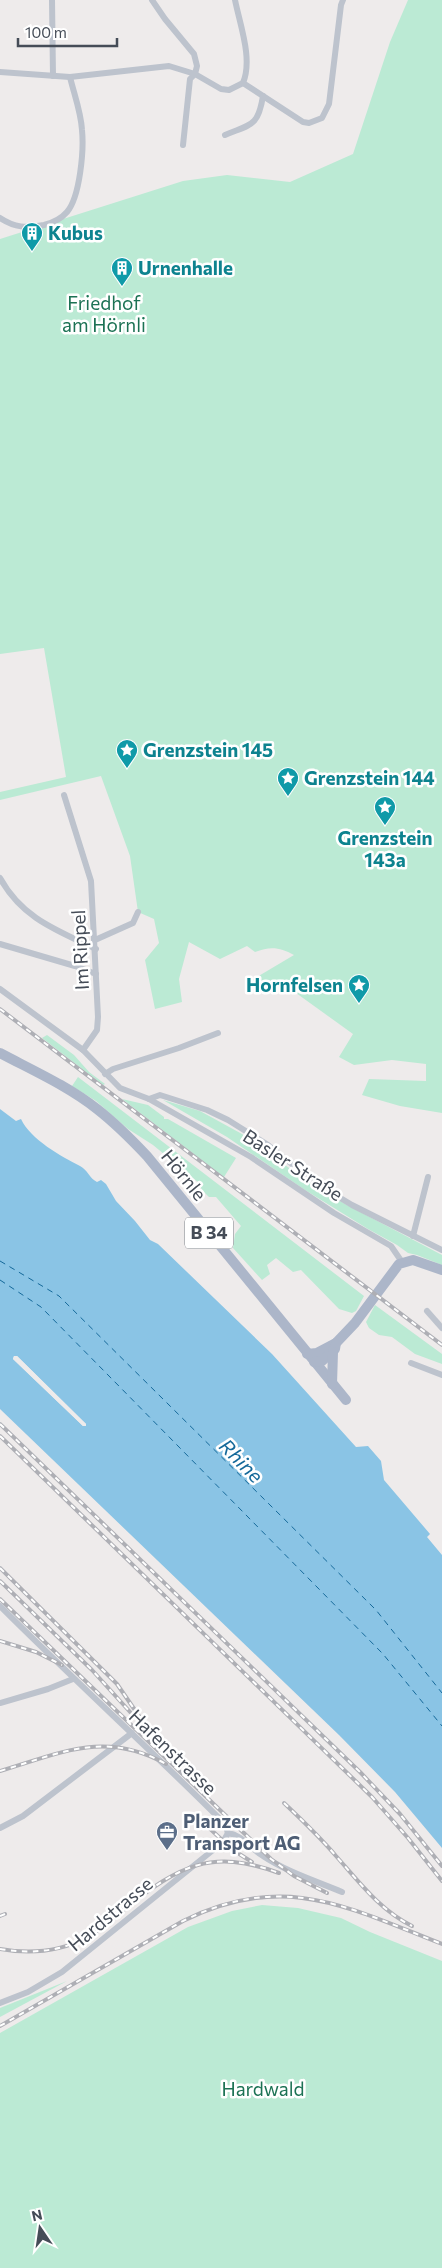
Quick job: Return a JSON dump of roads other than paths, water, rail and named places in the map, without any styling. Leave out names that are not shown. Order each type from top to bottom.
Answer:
[{"type":"main road","name":"Hörnle","points":[[0,1053],[77,1095],[126,1134],[147,1156],[311,1358]]},
{"type":"main road","points":[[311,1358],[317,1353],[334,1348],[396,1266],[402,1262],[413,1260],[442,1270]]},
{"type":"main road","points":[[332,1384],[334,1348]]},
{"type":"main road","name":"B 34","points":[[311,1358],[346,1400]]},
{"type":"street","points":[[52,0],[53,76]]},
{"type":"street","points":[[152,0],[194,54],[197,66],[195,74],[190,79],[183,145]]},
{"type":"street","points":[[0,72],[70,77],[169,66],[195,74],[221,89],[230,90],[242,83],[247,71],[236,0]]},
{"type":"street","points":[[242,83],[303,122],[309,123],[322,118],[328,104],[340,5],[343,0]]},
{"type":"street","points":[[0,218],[22,228],[48,224],[62,217],[74,201],[80,166],[82,129],[70,77]]},
{"type":"street","points":[[224,135],[256,120],[260,114],[263,96]]},
{"type":"street","name":"Im Rippel","points":[[64,795],[91,881],[98,988],[98,1030],[83,1050]]},
{"type":"street","points":[[0,878],[10,896],[34,918],[96,949]]},
{"type":"street","points":[[95,940],[134,923],[138,912]]},
{"type":"street","points":[[0,944],[96,974]]},
{"type":"street","points":[[0,989],[83,1050],[105,1074],[113,1069],[179,1048],[218,1033]]},
{"type":"street","name":"Basler Straße","points":[[105,1074],[120,1088],[149,1099],[251,1156],[334,1213],[391,1246],[402,1262]]},
{"type":"street","points":[[149,1099],[160,1095],[207,1110],[228,1120],[268,1144],[317,1184],[352,1205],[442,1250]]},
{"type":"street","points":[[414,1236],[428,1177]]},
{"type":"street","points":[[427,1311],[442,1328]]},
{"type":"street","points":[[410,1363],[442,1375]]},
{"type":"street","name":"Hafenstrasse","points":[[0,1606],[73,1679],[132,1733],[225,1824],[228,1833],[235,1834],[263,1856],[279,1865],[342,1892]]},
{"type":"street","points":[[0,1703],[48,1689],[73,1679]]},
{"type":"street","points":[[0,1828],[23,1816],[132,1733]]},
{"type":"street","name":"Hardstrasse","points":[[0,2004],[28,1992],[62,1972],[223,1842],[228,1833]]},
{"type":"water","name":"Rhine","points":[[0,1109],[16,1121],[21,1119],[39,1140],[83,1168],[97,1182],[101,1180],[106,1184],[116,1201],[150,1240],[158,1244],[272,1354],[356,1447],[368,1446],[381,1461],[384,1480],[430,1534],[427,1537],[442,1555],[442,1848],[395,1792],[339,1735],[0,1409]],"holes":[[[14,1356],[17,1356],[86,1424],[86,1426],[83,1426],[13,1359]]]},
{"type":"railway","points":[[0,1009],[442,1345]]},
{"type":"railway","points":[[0,1424],[360,1772],[400,1814],[442,1866]]},
{"type":"railway","points":[[0,1436],[372,1797],[442,1881]]},
{"type":"railway","points":[[0,1568],[117,1684],[161,1748]]},
{"type":"railway","points":[[0,1581],[92,1670],[131,1713]]},
{"type":"railway","points":[[0,1599],[271,1859],[294,1876],[327,1893]]},
{"type":"railway","points":[[0,1641],[36,1652],[62,1665]]},
{"type":"railway","points":[[0,1771],[63,1752],[103,1747],[123,1748],[144,1754],[166,1764]]},
{"type":"railway","points":[[284,1803],[324,1842],[380,1904],[412,1926]]},
{"type":"railway","points":[[207,1826],[233,1850],[252,1862]]},
{"type":"railway","points":[[0,1949],[44,1951],[76,1943],[106,1924],[163,1881],[197,1865],[215,1862],[234,1862],[279,1873]]},
{"type":"railway","points":[[0,2026],[183,1921],[219,1906],[253,1898],[284,1897],[315,1900],[345,1907],[442,1944]]},
{"type":"railway","points":[[0,1916],[5,1914]]},
{"type":"place","name":"Kubus","points":[[32,252]]},
{"type":"place","name":"Urnenhalle","points":[[122,287]]},
{"type":"place","name":"Grenzstein 145","points":[[127,769]]},
{"type":"place","name":"Grenzstein 144","points":[[288,797]]},
{"type":"place","name":"Grenzstein 143a","points":[[385,826]]},
{"type":"place","name":"Hornfelsen","points":[[359,1004]]},
{"type":"place","name":"Planzer Transport AG","points":[[167,1851]]},
{"type":"park label","name":"Friedhof am Hörnli","points":[[104,314]]},
{"type":"park label","name":"Hardwald","points":[[263,2089]]}]
